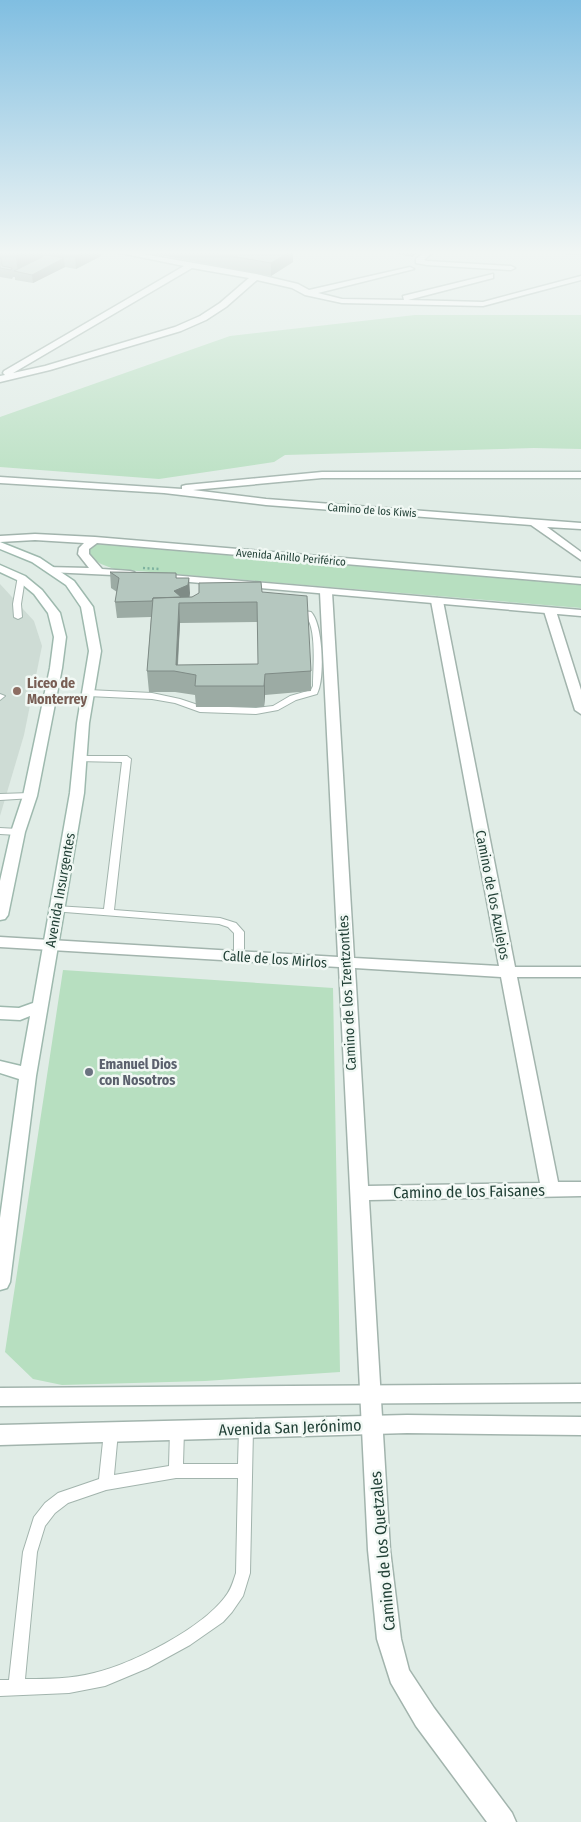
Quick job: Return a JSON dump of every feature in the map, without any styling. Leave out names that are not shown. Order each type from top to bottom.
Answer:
[{"type":"street","points":[[0,378],[71,335]]},
{"type":"street","points":[[0,378],[47,368],[158,335]]},
{"type":"street","points":[[28,360],[33,366],[47,368]]},
{"type":"street","name":"Camino de los Kiwis","points":[[164,490],[322,475],[581,475]]},
{"type":"street","name":"Camino de los Kiwis","points":[[0,480],[164,490],[266,502],[581,526]]},
{"type":"street","points":[[535,523],[581,557]]},
{"type":"street","name":"Avenida Anillo Periférico","points":[[0,539],[35,537],[94,540],[581,581]]},
{"type":"street","points":[[94,540],[84,548],[82,554],[98,571]]},
{"type":"street","name":"Avenida Insurgentes","points":[[0,545],[23,553],[70,583],[87,607],[95,651],[88,694],[77,793],[28,1076],[0,1282]]},
{"type":"street","points":[[0,568],[21,578],[38,592],[54,613],[60,637],[56,668],[30,796],[18,832],[0,915]]},
{"type":"street","points":[[49,569],[138,575]]},
{"type":"street","points":[[157,576],[581,613]]},
{"type":"street","name":"Camino de los Tzentzontles","points":[[326,592],[370,1394]]},
{"type":"street","name":"Camino de los Azulejos","points":[[437,601],[550,1189]]},
{"type":"street","points":[[550,611],[581,710]]},
{"type":"street","name":"Calle de los Mirlos","points":[[0,942],[507,972],[581,972]]},
{"type":"street","points":[[0,1013],[20,1014],[41,1006]]},
{"type":"street","points":[[0,1067],[21,1072],[28,1076]]},
{"type":"street","name":"Camino de los Faisanes","points":[[358,1193],[581,1189]]},
{"type":"street","name":"Avenida San Jerónimo","points":[[0,1397],[581,1393]]},
{"type":"street","name":"Camino de los Quetzales","points":[[370,1394],[379,1550],[389,1639],[399,1676],[426,1717],[503,1822]]},
{"type":"street","name":"Avenida San Jerónimo","points":[[0,1435],[373,1425],[581,1426]]},
{"type":"lane","points":[[18,617],[17,604],[21,578]]},
{"type":"lane","points":[[88,694],[152,696],[177,701],[200,709],[256,711],[275,708],[293,698],[314,692],[317,686],[317,654],[313,620],[308,614],[287,610]]},
{"type":"lane","points":[[80,759],[127,759],[109,913]]},
{"type":"lane","points":[[0,797],[30,796]]},
{"type":"lane","points":[[0,831],[18,832]]},
{"type":"lane","points":[[56,909],[220,921],[232,925],[239,932],[239,957]]},
{"type":"lane","points":[[0,1688],[93,1682],[140,1665],[208,1625],[227,1609],[239,1589],[243,1573],[246,1429]]},
{"type":"lane","points":[[176,1471],[177,1430]]},
{"type":"lane","points":[[106,1483],[111,1432]]},
{"type":"lane","points":[[16,1688],[30,1552],[38,1522],[50,1508],[63,1498],[106,1483],[176,1471],[245,1471]]},
{"type":"shaded area","name":"Liceo de Monterrey","points":[[0,584],[34,621],[42,646],[24,735],[0,816]]},
{"type":"green space","points":[[581,335],[581,449],[534,448],[285,455],[274,462],[159,479],[0,467],[0,417],[230,336]]},
{"type":"green space","points":[[97,544],[581,585],[581,608],[114,569],[88,556],[88,548]]},
{"type":"green space","points":[[63,970],[333,988],[340,1372],[205,1381],[62,1385],[33,1379],[5,1352]]},
{"type":"building","points":[[110,572],[176,573],[176,578],[189,578],[188,585],[174,591],[181,597],[153,598],[152,601],[115,602],[119,578]]},
{"type":"building","points":[[261,582],[262,592],[307,596],[311,671],[265,674],[264,686],[195,686],[196,675],[174,671],[147,671],[153,598],[192,597],[199,593],[199,583]],"holes":[[[257,602],[258,664],[176,665],[179,603]]]},
{"type":"place","name":"Liceo de Monterrey","points":[[17,691]]},
{"type":"place","name":"Emanuel Dios con Nosotros","points":[[89,1072]]}]
